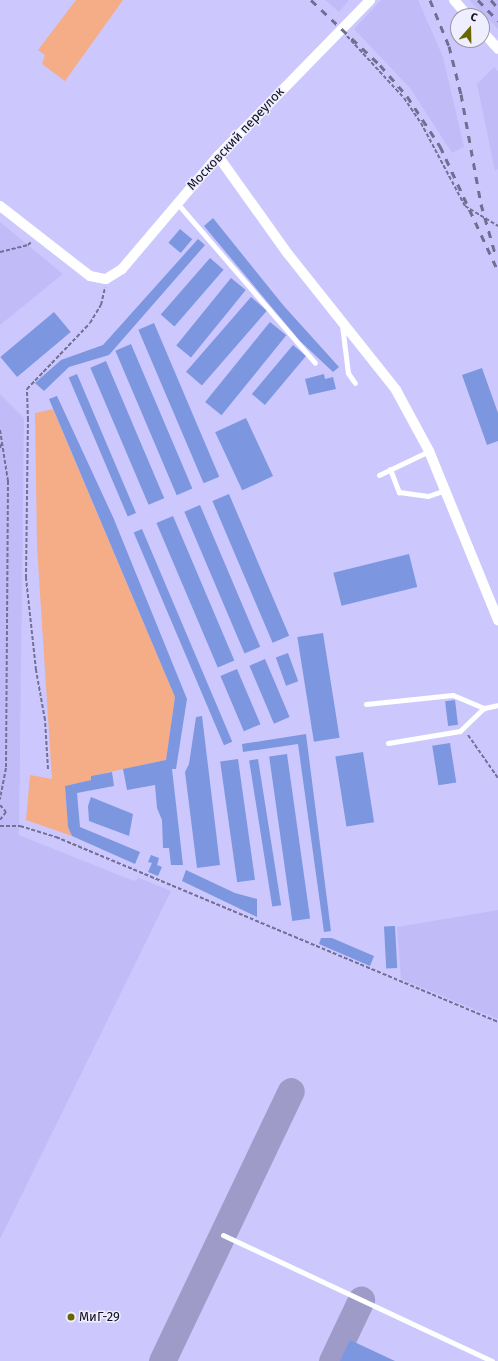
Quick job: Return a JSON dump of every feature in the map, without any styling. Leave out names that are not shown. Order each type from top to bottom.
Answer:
[{"type":"street","name":"Московский переулок","points":[[106,279],[122,269],[177,202],[218,156],[370,0]]},
{"type":"street","points":[[454,0],[461,8]]},
{"type":"street","points":[[490,40],[498,49]]},
{"type":"street","points":[[218,156],[288,254],[396,390],[429,451],[498,620]]},
{"type":"street","points":[[0,206],[90,276],[106,279]]},
{"type":"lane","points":[[177,202],[315,363]]},
{"type":"lane","points":[[341,320],[348,373],[355,383]]},
{"type":"lane","points":[[379,475],[429,451]]},
{"type":"lane","points":[[390,470],[399,492],[428,496],[445,490]]},
{"type":"lane","points":[[366,704],[453,695],[484,708],[498,706]]},
{"type":"lane","points":[[388,743],[460,731],[484,708]]},
{"type":"lane","points":[[222,1235],[492,1361]]},
{"type":"path","points":[[340,30],[404,98],[421,123],[465,206],[498,226]]},
{"type":"path","points":[[0,252],[28,245],[37,235]]},
{"type":"path","points":[[48,769],[45,720],[36,670],[26,578],[27,389],[29,383],[90,323],[101,305],[106,279]]},
{"type":"path","points":[[0,430],[3,440],[8,481],[6,768],[0,799]]},
{"type":"path","points":[[0,448],[3,440]]},
{"type":"path","points":[[468,735],[498,778]]},
{"type":"path","points":[[0,805],[6,812],[0,820]]},
{"type":"path","points":[[0,826],[20,826],[56,837],[498,1022]]},
{"type":"shaded area","points":[[76,0],[123,0],[65,81],[42,64],[45,55],[38,50]]},
{"type":"shaded area","points":[[325,0],[349,0],[339,12]]},
{"type":"shaded area","points":[[381,0],[418,0],[443,57],[464,147],[452,153],[410,88],[354,29]]},
{"type":"shaded area","points":[[469,0],[498,0],[498,29],[490,21],[490,8],[477,8]]},
{"type":"shaded area","points":[[494,67],[498,71],[498,169],[495,171],[477,84]]},
{"type":"shaded area","points":[[0,222],[63,274],[0,325]]},
{"type":"shaded area","points":[[0,394],[24,418],[19,835],[134,881],[139,878],[171,891],[0,1239]]},
{"type":"shaded area","points":[[53,409],[175,697],[166,760],[91,776],[91,780],[65,786],[68,827],[72,836],[26,820],[30,775],[52,779],[37,547],[35,413]]},
{"type":"shaded area","points":[[498,910],[498,1019],[401,979],[397,927]]},
{"type":"building","points":[[213,218],[283,305],[339,367],[333,372],[300,341],[204,226]]},
{"type":"building","points":[[180,229],[192,239],[181,253],[168,243]]},
{"type":"building","points":[[198,239],[205,245],[109,355],[69,367],[44,391],[35,383],[61,360],[103,345]]},
{"type":"building","points":[[210,258],[224,270],[174,326],[161,315]]},
{"type":"building","points":[[231,278],[246,290],[191,358],[176,346]]},
{"type":"building","points":[[251,297],[267,311],[202,385],[186,372]]},
{"type":"building","points":[[54,312],[71,332],[17,377],[0,357]]},
{"type":"building","points":[[270,322],[286,335],[222,415],[205,402]]},
{"type":"building","points":[[154,323],[219,477],[204,483],[138,330]]},
{"type":"building","points":[[131,344],[192,489],[177,495],[115,351]]},
{"type":"building","points":[[293,345],[306,356],[265,405],[252,394]]},
{"type":"building","points":[[106,361],[164,498],[149,505],[90,368]]},
{"type":"building","points":[[482,368],[498,413],[498,441],[487,445],[462,375]]},
{"type":"building","points":[[77,374],[136,513],[128,517],[69,378]]},
{"type":"building","points":[[324,374],[325,379],[333,377],[336,389],[309,395],[305,379]]},
{"type":"building","points":[[57,396],[113,517],[187,699],[176,769],[172,769],[183,865],[171,865],[169,848],[163,848],[162,820],[157,808],[155,785],[127,790],[123,769],[166,760],[175,697],[49,399]]},
{"type":"building","points":[[246,418],[273,476],[242,490],[215,432]]},
{"type":"building","points":[[229,494],[289,636],[273,643],[212,501]]},
{"type":"building","points":[[200,505],[260,647],[245,653],[184,512]]},
{"type":"building","points":[[173,516],[234,661],[218,668],[156,523]]},
{"type":"building","points":[[142,529],[232,742],[224,745],[134,533]]},
{"type":"building","points":[[409,554],[417,587],[342,606],[333,573]]},
{"type":"building","points":[[323,633],[340,738],[314,742],[297,637]]},
{"type":"building","points":[[288,653],[298,681],[286,686],[276,657]]},
{"type":"building","points":[[265,659],[290,717],[274,724],[249,666]]},
{"type":"building","points":[[237,669],[260,724],[244,731],[220,676]]},
{"type":"building","points":[[455,700],[458,725],[448,726],[445,701]]},
{"type":"building","points":[[202,716],[220,865],[197,868],[185,772],[189,764],[196,717]]},
{"type":"building","points":[[306,734],[331,931],[324,932],[298,744],[243,752],[242,744]]},
{"type":"building","points":[[450,743],[456,783],[438,785],[432,746]]},
{"type":"building","points":[[363,752],[374,822],[346,827],[335,756]]},
{"type":"building","points":[[287,754],[310,918],[292,921],[269,757]]},
{"type":"building","points":[[238,759],[255,880],[237,882],[220,762]]},
{"type":"building","points":[[258,759],[281,905],[272,907],[249,760]]},
{"type":"building","points":[[112,772],[114,786],[77,793],[80,827],[140,852],[135,864],[72,836],[68,827],[65,786],[91,780],[91,776]]},
{"type":"building","points":[[91,797],[133,814],[129,836],[89,821],[88,806]]},
{"type":"building","points":[[151,855],[159,858],[157,865],[162,867],[158,876],[148,872],[152,863],[148,862]]},
{"type":"building","points":[[186,870],[235,893],[257,899],[257,917],[182,881]]},
{"type":"building","points":[[395,926],[397,968],[386,969],[384,927]]},
{"type":"building","points":[[321,938],[332,938],[374,956],[370,966],[319,944]]},
{"type":"building","points":[[350,1340],[395,1361],[340,1361]]},
{"type":"taxiway","points":[[162,1361],[291,1091]]},
{"type":"taxiway","points":[[332,1361],[361,1300]]},
{"type":"railway","points":[[311,0],[380,65],[407,96],[440,146],[498,271]]},
{"type":"railway","points":[[430,0],[449,46],[461,94],[481,204],[495,253]]},
{"type":"railway","points":[[478,0],[498,21]]},
{"type":"railway","points":[[491,0],[498,8]]},
{"type":"place","name":"МиГ-29","points":[[71,1317]]}]
